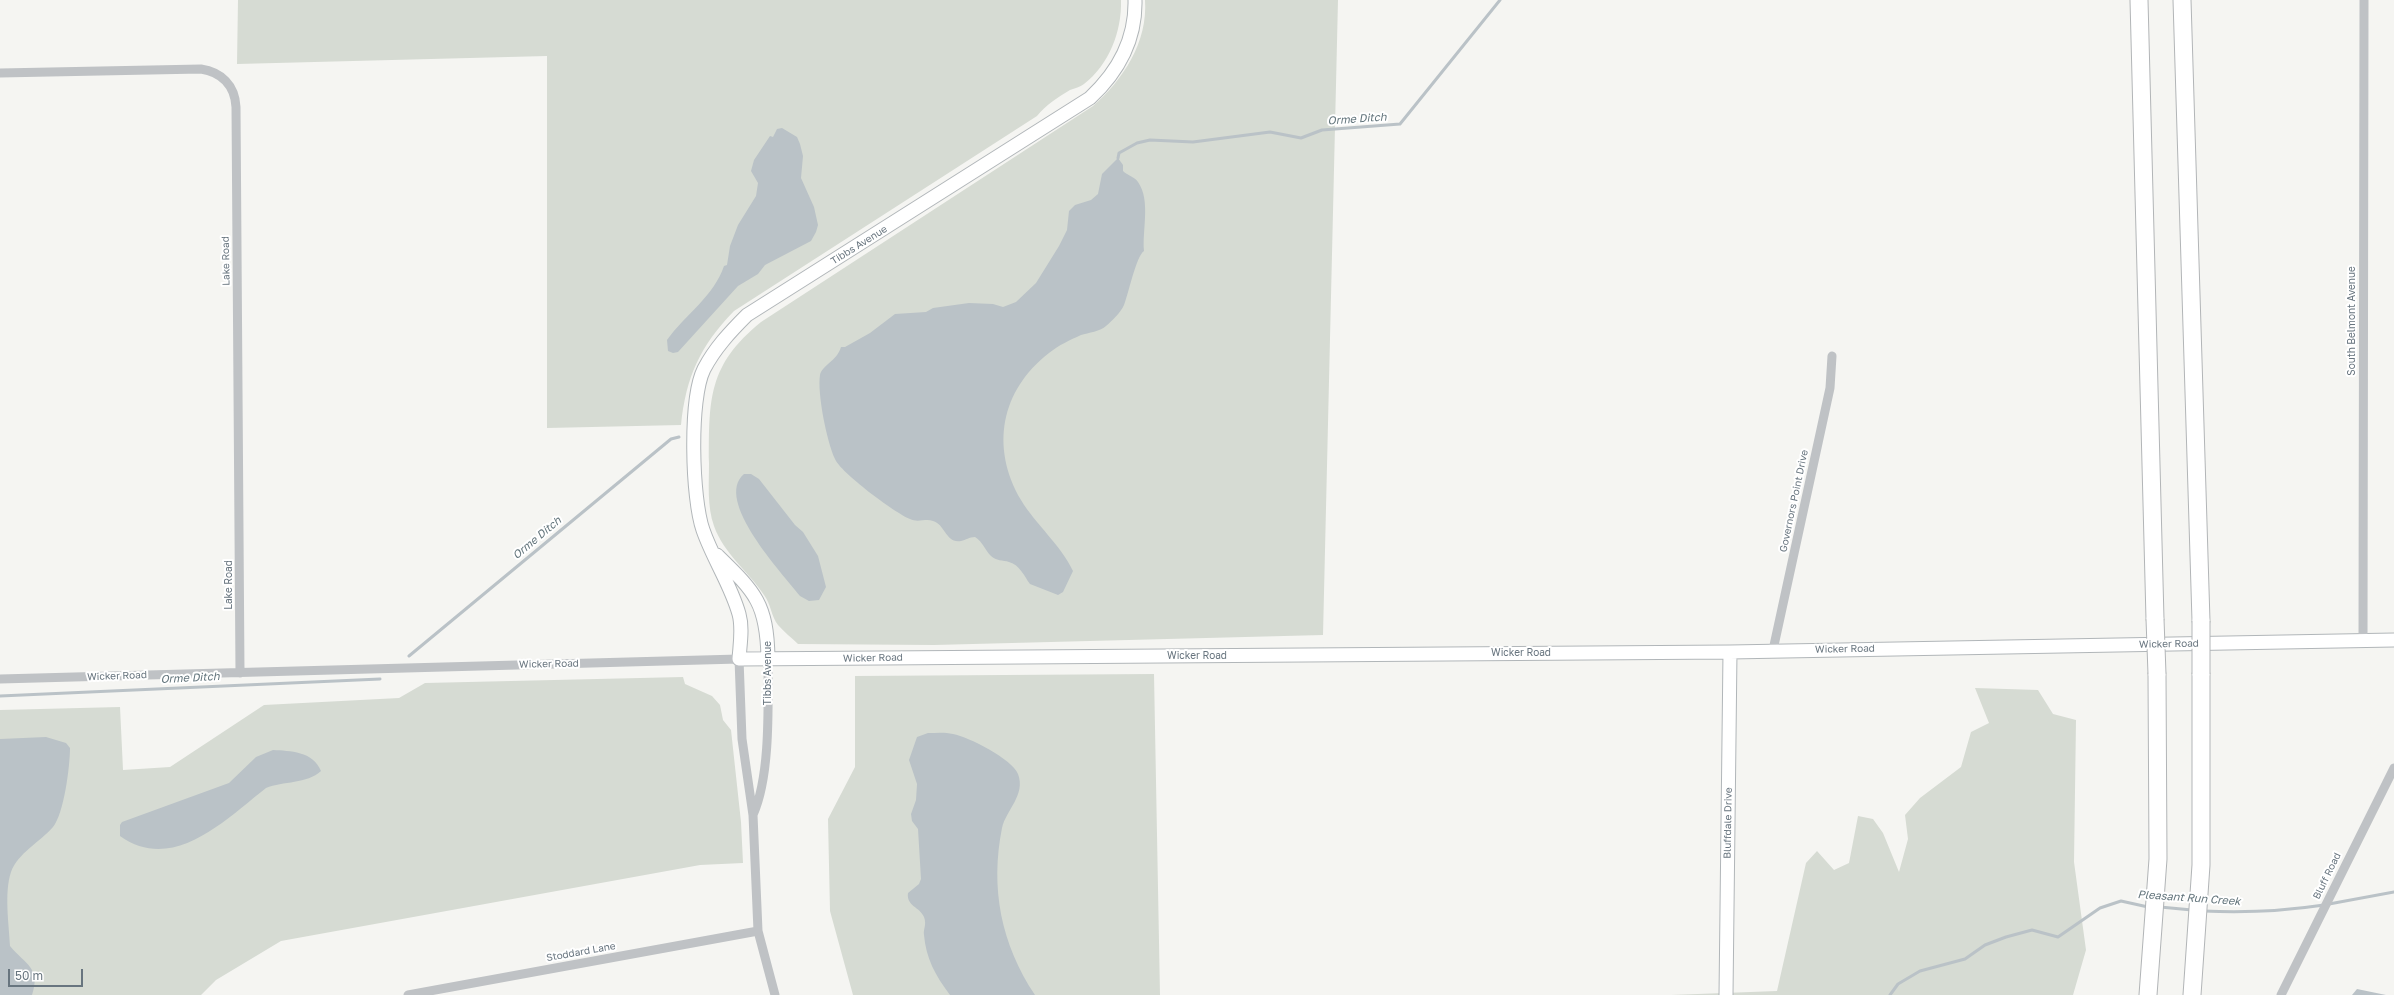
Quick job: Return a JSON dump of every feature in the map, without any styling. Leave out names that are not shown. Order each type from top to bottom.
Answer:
[{"type":"highway","points":[[2139,0],[2157,674],[2158,859],[2148,995]]},
{"type":"highway","points":[[2182,0],[2201,621],[2201,865],[2197,950],[2193,992]]},
{"type":"street","name":"Tibbs Avenue","points":[[775,995],[758,931],[754,815],[742,739],[739,659],[741,630],[739,614],[711,549],[698,512],[694,408],[703,370],[722,340],[747,315],[1090,98],[1104,85],[1117,67],[1126,50],[1135,15],[1135,0]]},
{"type":"street","name":"South Belmont Avenue","points":[[2363,641],[2364,0]]},
{"type":"street","name":"Lake Road","points":[[0,74],[201,69],[223,77],[234,93],[236,107],[240,672]]},
{"type":"street","name":"Governors Point Drive","points":[[1773,650],[1830,388],[1832,356]]},
{"type":"street","name":"Tibbs Avenue","points":[[711,549],[749,586],[760,602],[767,633],[768,706],[761,797],[754,815]]},
{"type":"street","name":"Wicker Road","points":[[0,679],[768,658],[1730,652],[1773,650],[2394,640]]},
{"type":"street","name":"Bluffdale Drive","points":[[1726,995],[1730,652]]},
{"type":"street","name":"Bluff Road","points":[[2281,995],[2394,768]]},
{"type":"street","name":"Stoddard Lane","points":[[408,995],[758,931]]},
{"type":"shaded area","points":[[238,0],[1121,0],[1121,12],[1116,35],[1107,57],[1093,76],[1084,84],[1061,95],[1037,116],[734,311],[712,337],[697,363],[687,392],[681,425],[547,428],[547,56],[237,64]]},
{"type":"shaded area","points":[[1145,0],[1338,0],[1323,635],[934,645],[798,644],[778,625],[768,602],[758,586],[730,554],[718,536],[714,526],[710,511],[709,495],[709,440],[711,402],[721,369],[731,353],[761,322],[1093,106],[1104,96],[1123,72],[1138,45],[1145,16]]},
{"type":"shaded area","points":[[782,128],[797,137],[800,144],[803,156],[801,178],[814,207],[818,225],[816,232],[811,241],[765,265],[758,274],[738,286],[678,352],[673,353],[668,351],[667,340],[706,296],[719,277],[724,266],[727,265],[730,246],[738,225],[756,196],[758,183],[751,171],[754,160],[770,136],[773,137],[777,129]]},
{"type":"shaded area","points":[[1118,158],[1123,165],[1123,171],[1138,182],[1142,190],[1145,207],[1144,251],[1141,254],[1135,268],[1124,305],[1121,311],[1104,328],[1081,335],[1061,345],[1049,353],[1033,368],[1020,384],[1011,402],[1005,420],[1004,440],[1006,460],[1011,480],[1027,509],[1062,552],[1073,571],[1063,592],[1058,595],[1030,584],[1013,563],[993,558],[975,537],[961,541],[952,540],[937,523],[930,520],[916,521],[910,519],[881,501],[847,473],[835,459],[829,441],[821,405],[819,383],[820,375],[824,368],[839,352],[841,347],[845,347],[870,333],[895,314],[926,312],[933,308],[969,303],[993,304],[1003,307],[1016,302],[1036,283],[1059,246],[1067,230],[1069,211],[1075,205],[1091,200],[1098,194],[1102,174]]},
{"type":"shaded area","points":[[744,474],[751,474],[759,479],[795,525],[803,532],[818,556],[826,587],[819,600],[809,601],[800,596],[767,555],[754,536],[737,501],[737,486]]},
{"type":"shaded area","points":[[1154,674],[1160,995],[853,995],[830,911],[828,819],[855,767],[855,676]]},
{"type":"shaded area","points":[[683,677],[685,684],[712,696],[720,705],[723,720],[731,730],[741,822],[743,863],[700,865],[281,941],[216,980],[201,995],[0,995],[0,710],[120,707],[123,770],[170,767],[264,705],[399,698],[425,683]]},
{"type":"shaded area","points":[[1975,688],[2038,690],[2053,714],[2076,720],[2074,862],[2086,950],[2073,995],[1671,995],[1777,991],[1806,863],[1817,851],[1834,870],[1849,863],[1858,816],[1873,819],[1883,833],[1899,872],[1908,839],[1905,815],[1920,798],[1961,767],[1971,732],[1989,723]]},
{"type":"shaded area","points":[[928,733],[950,733],[969,739],[1008,762],[1018,774],[1020,782],[1018,796],[1004,821],[1002,828],[997,872],[998,894],[1006,936],[1023,976],[1035,995],[950,995],[929,959],[925,943],[924,917],[920,911],[911,904],[908,897],[908,893],[919,884],[921,879],[918,829],[912,821],[911,814],[916,800],[917,784],[909,760],[917,737]]},
{"type":"shaded area","points":[[46,737],[66,743],[70,748],[68,777],[63,801],[57,821],[53,827],[24,853],[14,865],[9,880],[8,889],[10,946],[33,973],[35,979],[34,986],[32,995],[0,995],[0,739]]},
{"type":"shaded area","points":[[273,750],[300,753],[307,756],[313,759],[321,771],[309,778],[266,788],[216,827],[198,838],[179,846],[159,849],[140,846],[120,836],[120,825],[122,822],[229,783],[256,757]]},
{"type":"shaded area","points":[[2357,989],[2386,995],[2352,995]]},
{"type":"waterway","name":"Orme Ditch","points":[[1118,158],[1119,153],[1137,143],[1150,140],[1193,142],[1270,132],[1301,138],[1322,130],[1400,124],[1500,0]]},
{"type":"waterway","name":"Orme Ditch","points":[[409,656],[671,439],[679,437]]},
{"type":"waterway","name":"Orme Ditch","points":[[0,696],[380,679]]},
{"type":"waterway","name":"Pleasant Run Creek","points":[[2329,904],[2394,892]]},
{"type":"waterway","name":"Pleasant Run Creek","points":[[1890,995],[1898,984],[1920,971],[1965,959],[1985,945],[2006,937],[2032,930],[2058,937],[2100,908],[2121,901],[2148,907]]},
{"type":"waterway","name":"Pleasant Run Creek","points":[[2204,911],[2264,911],[2324,905]]},
{"type":"waterway","name":"Pleasant Run Creek","points":[[2160,907],[2192,910]]}]
